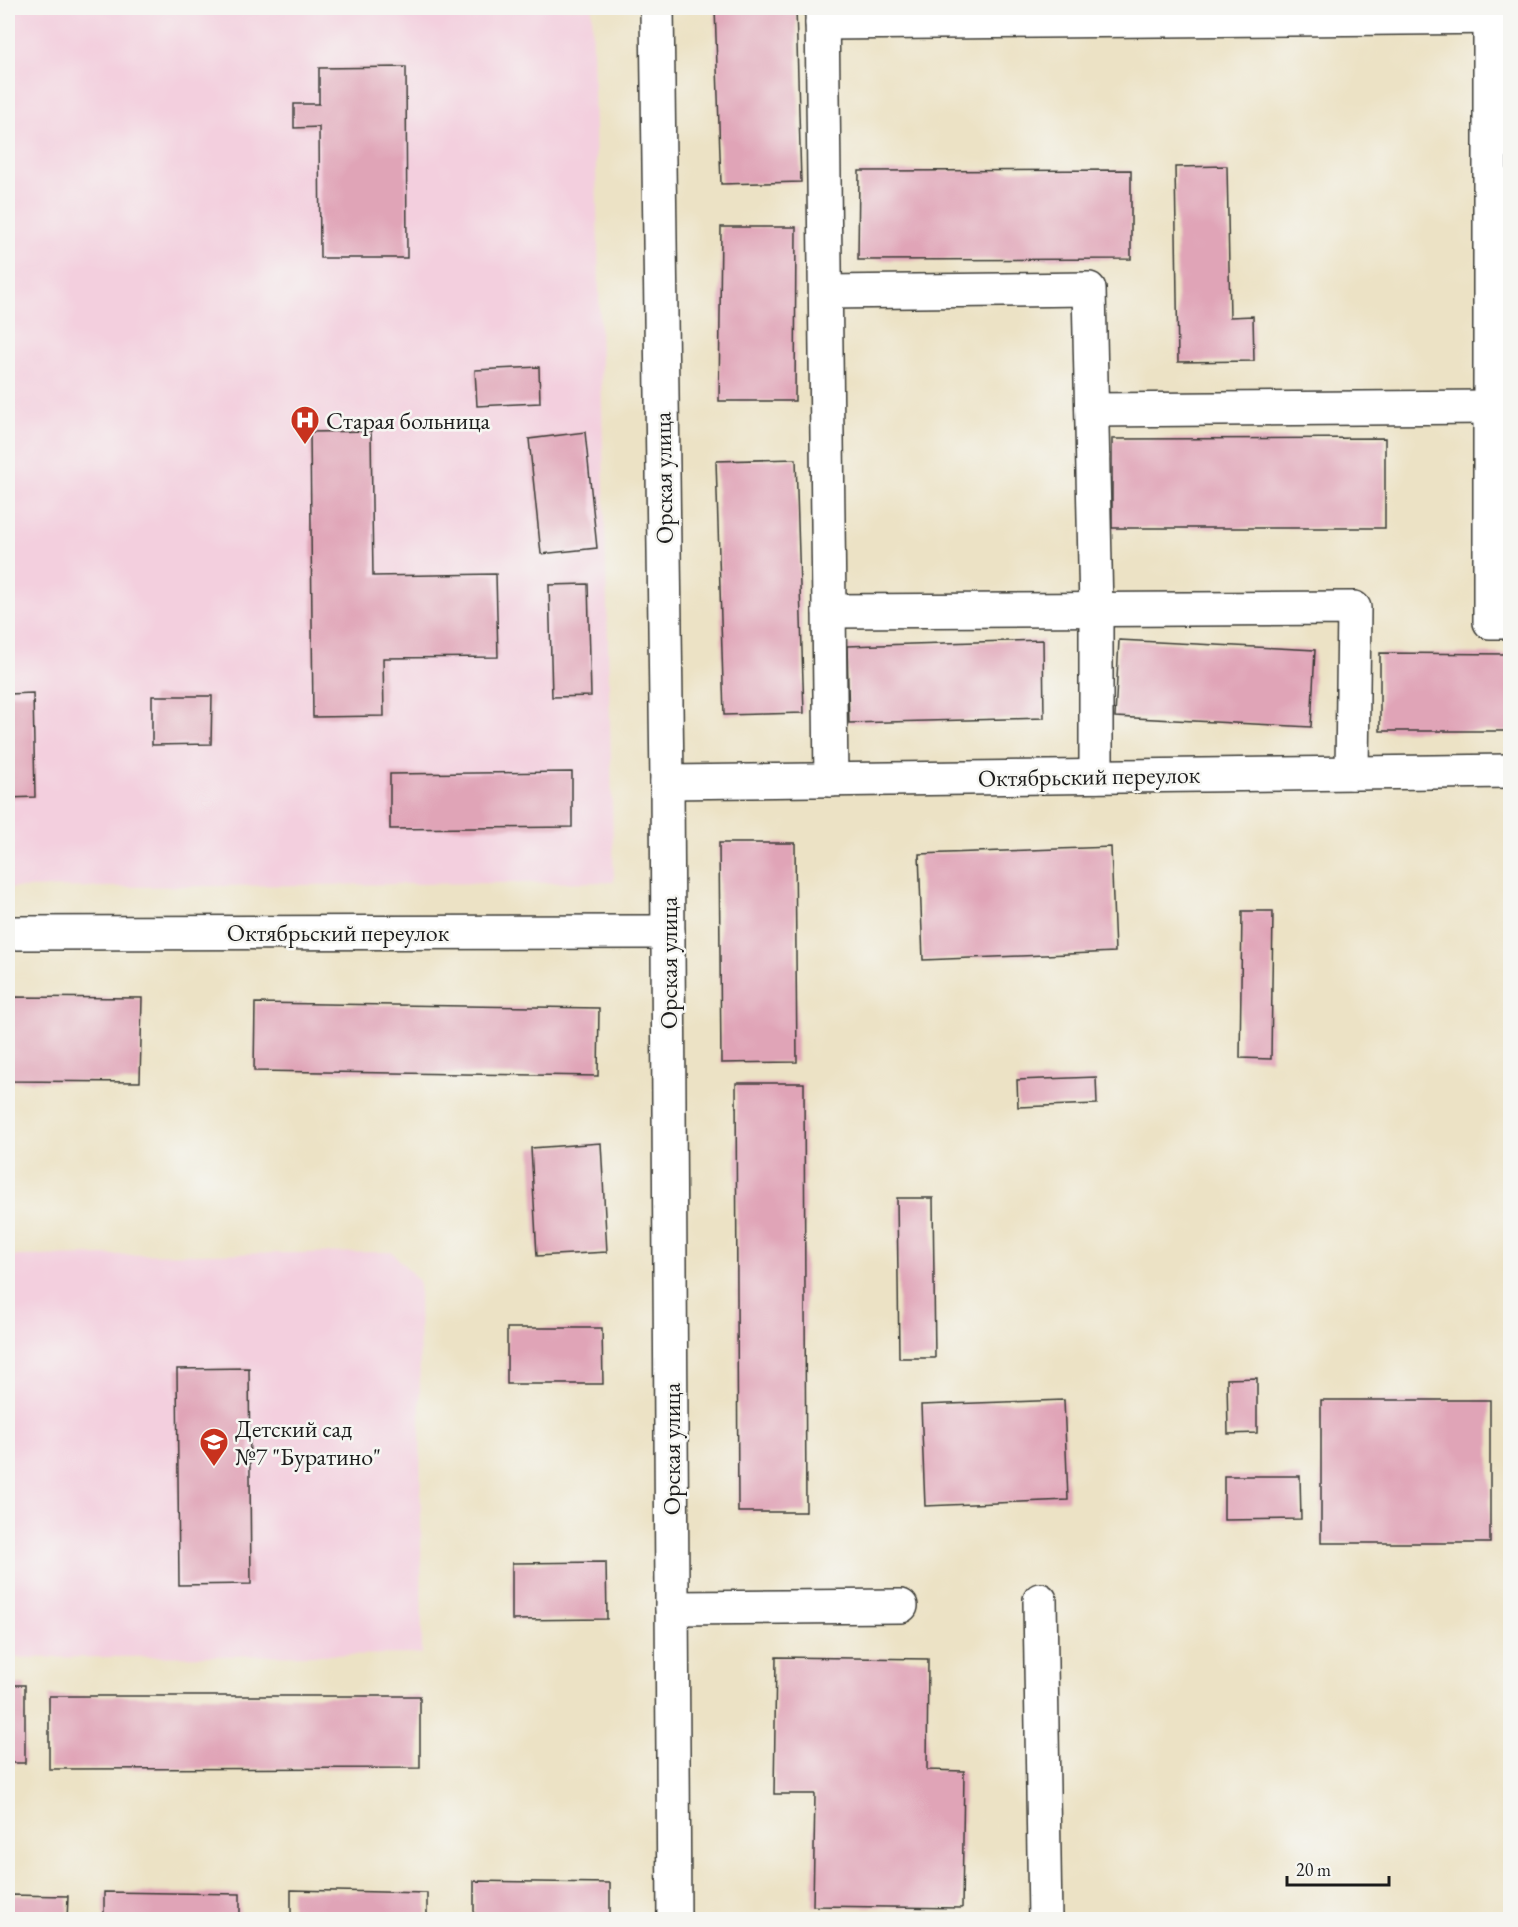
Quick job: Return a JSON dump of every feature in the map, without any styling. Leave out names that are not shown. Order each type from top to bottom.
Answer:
[{"type":"street","name":"Орская улица","points":[[657,8],[667,782],[674,1920]]},
{"type":"street","points":[[831,780],[822,15],[1500,17],[1490,407],[1490,622],[1510,622]]},
{"type":"street","points":[[826,292],[1089,289],[1096,610],[1096,776]]},
{"type":"street","points":[[1092,410],[1490,407]]},
{"type":"street","points":[[829,611],[1354,608],[1352,773]]},
{"type":"street","name":"Октябрьский переулок","points":[[667,782],[1510,771]]},
{"type":"street","name":"Октябрьский переулок","points":[[8,933],[668,932]]},
{"type":"street","points":[[1040,1600],[1045,1920]]},
{"type":"street","points":[[672,1608],[901,1606]]},
{"type":"shaded area","name":"Старая больница","points":[[8,8],[592,8],[614,882],[8,888]]},
{"type":"shaded area","name":"Детский сад №7 \"Буратино\"","points":[[392,1252],[419,1281],[422,1654],[8,1658],[8,1256]]},
{"type":"building","points":[[715,8],[796,8],[801,182],[721,184]]},
{"type":"building","points":[[406,67],[407,258],[320,258],[319,127],[294,128],[294,104],[319,104],[319,68]]},
{"type":"building","points":[[1510,69],[1510,109],[1509,109],[1507,70]]},
{"type":"building","points":[[1227,166],[1230,317],[1253,316],[1254,361],[1178,362],[1175,167]]},
{"type":"building","points":[[1131,170],[1131,259],[858,260],[859,171]]},
{"type":"building","points":[[721,227],[796,227],[795,401],[719,401]]},
{"type":"building","points":[[539,367],[540,403],[477,406],[475,370]]},
{"type":"building","points":[[1508,396],[1510,396],[1510,570],[1506,570]]},
{"type":"building","points":[[371,431],[373,576],[496,574],[498,657],[383,658],[384,716],[313,717],[310,432]]},
{"type":"building","points":[[585,432],[597,548],[541,554],[529,439]]},
{"type":"building","points":[[1385,438],[1385,528],[1112,528],[1112,439]]},
{"type":"building","points":[[796,459],[804,713],[724,715],[716,461]]},
{"type":"building","points":[[588,584],[591,696],[552,697],[549,585]]},
{"type":"building","points":[[1043,640],[1044,718],[849,723],[847,646]]},
{"type":"building","points":[[1119,640],[1315,650],[1311,727],[1115,717]]},
{"type":"building","points":[[1380,653],[1510,654],[1510,731],[1380,731]]},
{"type":"building","points":[[33,693],[35,797],[8,798],[8,694]]},
{"type":"building","points":[[152,696],[212,696],[211,744],[152,745]]},
{"type":"building","points":[[572,772],[572,827],[390,829],[390,774]]},
{"type":"building","points":[[719,843],[795,843],[797,1062],[721,1063]]},
{"type":"building","points":[[1111,847],[1115,952],[923,960],[919,854]]},
{"type":"building","points":[[1242,911],[1273,911],[1271,1059],[1240,1058]]},
{"type":"building","points":[[8,997],[142,998],[140,1082],[8,1081]]},
{"type":"building","points":[[255,1003],[599,1008],[598,1076],[254,1071]]},
{"type":"building","points":[[1096,1077],[1097,1104],[1018,1107],[1017,1080]]},
{"type":"building","points":[[736,1083],[804,1083],[806,1512],[738,1512]]},
{"type":"building","points":[[601,1143],[607,1252],[537,1256],[531,1148]]},
{"type":"building","points":[[897,1198],[933,1198],[935,1358],[899,1358]]},
{"type":"building","points":[[507,1328],[602,1328],[603,1384],[507,1384]]},
{"type":"building","points":[[249,1368],[251,1584],[179,1585],[177,1369]]},
{"type":"building","points":[[1257,1378],[1257,1433],[1228,1434],[1227,1379]]},
{"type":"building","points":[[1064,1400],[1068,1500],[925,1506],[921,1405]]},
{"type":"building","points":[[1321,1400],[1490,1400],[1490,1543],[1321,1543]]},
{"type":"building","points":[[1224,1476],[1300,1476],[1301,1519],[1224,1520]]},
{"type":"building","points":[[606,1562],[607,1619],[512,1620],[512,1563]]},
{"type":"building","points":[[776,1657],[928,1659],[927,1770],[964,1771],[962,1908],[813,1906],[815,1794],[774,1794]]},
{"type":"building","points":[[8,1685],[25,1685],[25,1763],[8,1763]]},
{"type":"building","points":[[49,1696],[420,1696],[420,1768],[49,1769]]},
{"type":"building","points":[[474,1881],[610,1883],[610,1920],[474,1920]]},
{"type":"building","points":[[291,1890],[427,1893],[427,1920],[291,1920]]},
{"type":"building","points":[[104,1892],[240,1894],[240,1920],[104,1920]]},
{"type":"building","points":[[8,1895],[68,1896],[67,1920],[8,1920]]},
{"type":"place","name":"Старая больница","points":[[305,446]]},
{"type":"place","name":"Детский сад №7 \"Буратино\"","points":[[214,1468]]}]
